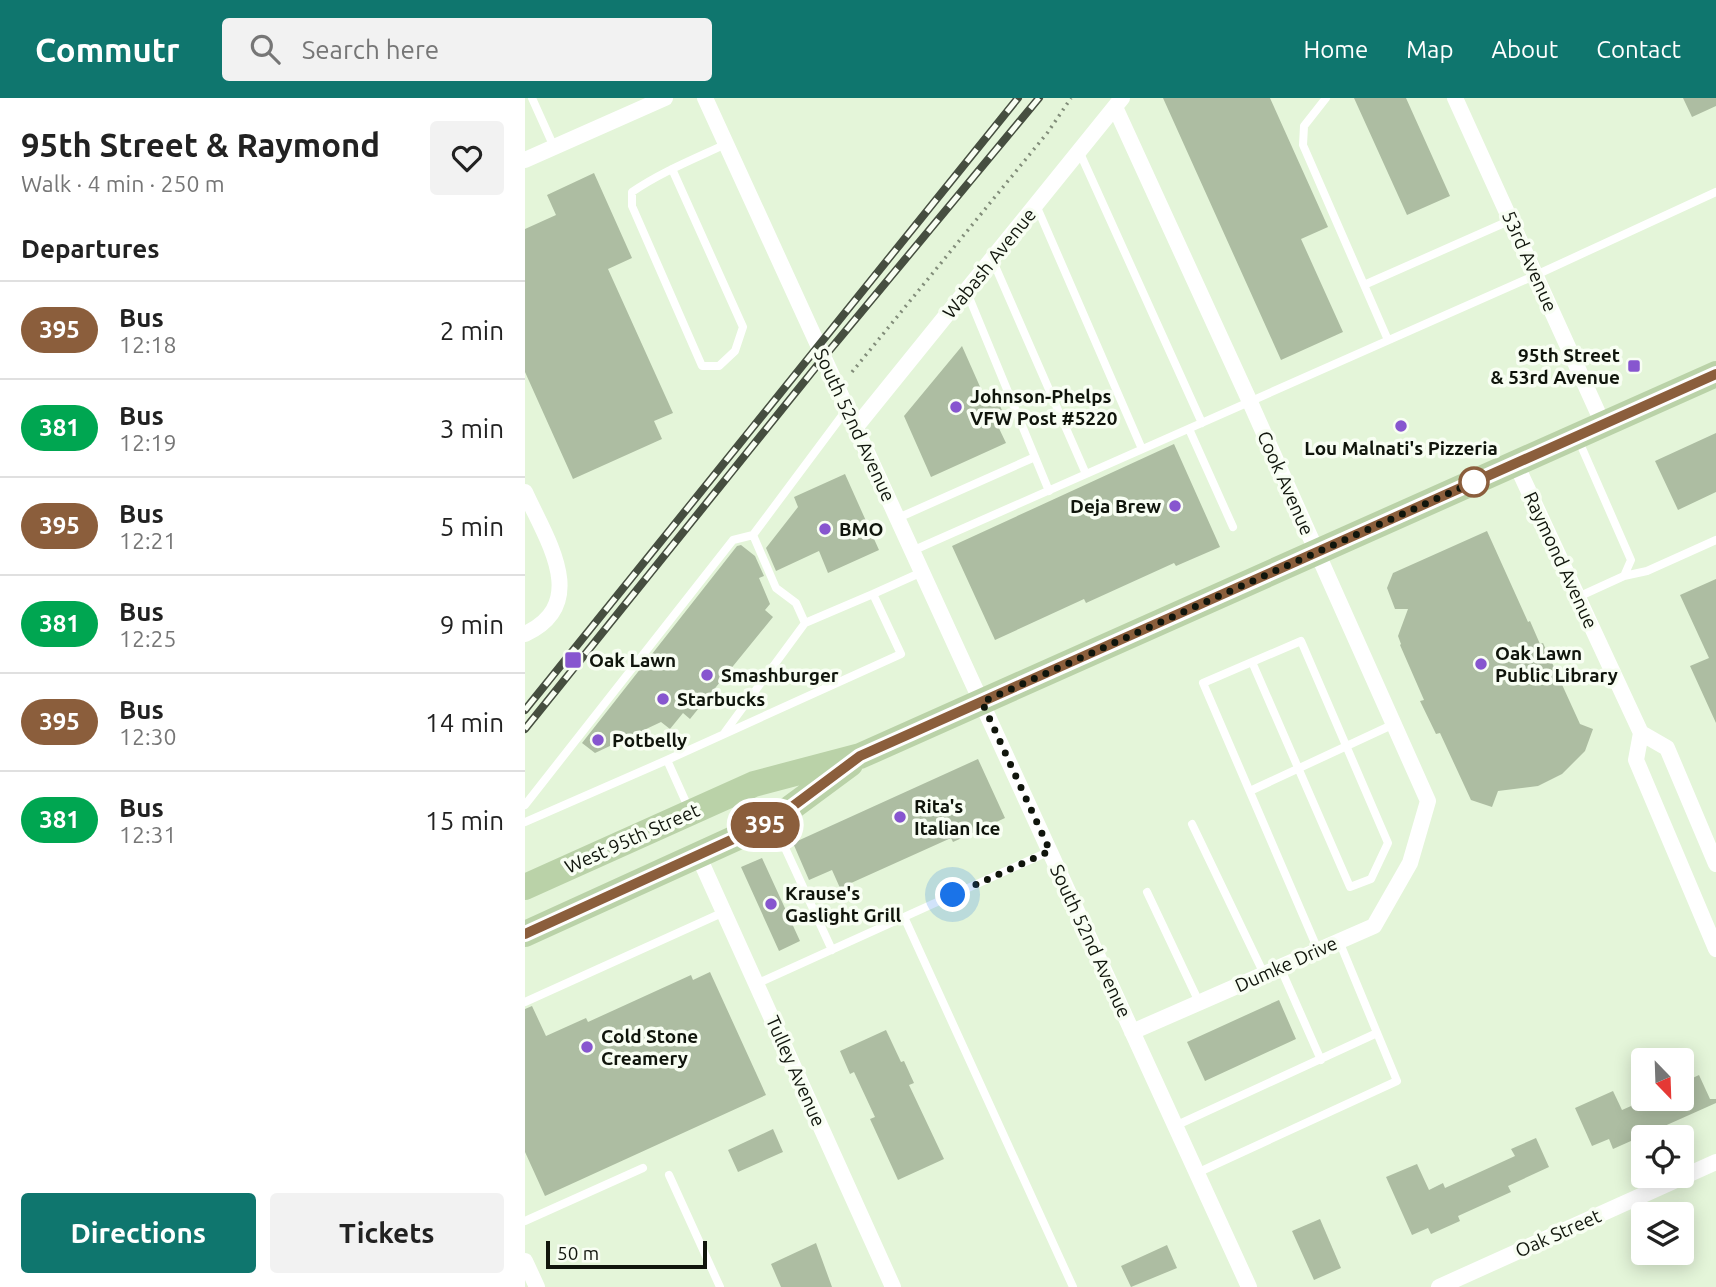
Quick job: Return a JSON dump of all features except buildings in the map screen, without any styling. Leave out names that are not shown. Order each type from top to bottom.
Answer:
[{"type":"main road","name":"West 95th Street","points":[[525,887],[754,784],[860,756],[1716,374]]},
{"type":"main road","name":"West 95th Street","points":[[525,934],[773,821],[860,756]]},
{"type":"street","points":[[525,160],[665,98]]},
{"type":"street","name":"South 52nd Avenue","points":[[705,98],[1249,1287]]},
{"type":"street","name":"53rd Avenue","points":[[1455,98],[1604,424]]},
{"type":"street","name":"Wabash Avenue","points":[[856,427],[1118,103]]},
{"type":"street","name":"Cook Avenue","points":[[1118,103],[1428,801],[1410,863]]},
{"type":"street","name":"Raymond Avenue","points":[[1516,464],[1641,733],[1636,760],[1716,949]]},
{"type":"street","points":[[525,492],[557,565],[561,585],[556,608],[539,628],[525,634]]},
{"type":"street","points":[[1641,733],[1667,748],[1716,864]]},
{"type":"street","name":"Tulley Avenue","points":[[698,855],[894,1287]]},
{"type":"street","name":"Dumke Drive","points":[[1132,1032],[1374,926],[1410,863]]},
{"type":"street","name":"Oak Street","points":[[1439,1287],[1716,1161]]},
{"type":"street","points":[[525,1261],[537,1287]]},
{"type":"lane","points":[[532,98],[554,147]]},
{"type":"lane","points":[[1327,98],[1304,126],[1303,145],[1388,340]]},
{"type":"lane","points":[[672,169],[743,327],[735,351],[719,366],[702,366],[632,206],[632,192],[672,169],[726,144]]},
{"type":"lane","points":[[1079,151],[1202,423]]},
{"type":"lane","points":[[912,551],[1536,275],[1716,192]]},
{"type":"lane","points":[[1036,205],[1142,449]]},
{"type":"lane","points":[[1364,285],[1511,220]]},
{"type":"lane","points":[[992,258],[1086,474]]},
{"type":"lane","points":[[966,290],[1049,491]]},
{"type":"lane","points":[[525,805],[733,540],[753,535],[847,409]]},
{"type":"lane","points":[[1189,429],[1233,527]]},
{"type":"lane","points":[[1577,436],[1631,560],[1624,576]]},
{"type":"lane","points":[[898,517],[1035,457]]},
{"type":"lane","points":[[753,535],[776,589],[796,603],[805,623]]},
{"type":"lane","points":[[1578,597],[1716,540]]},
{"type":"lane","points":[[724,734],[805,623],[922,572]]},
{"type":"lane","points":[[525,822],[901,654],[873,594]]},
{"type":"lane","points":[[1252,662],[1350,887],[1371,879],[1388,843],[1301,641],[1252,662],[1203,683],[1318,950]]},
{"type":"lane","points":[[1249,791],[1394,724]]},
{"type":"lane","points":[[667,760],[690,811]]},
{"type":"lane","points":[[773,821],[832,950]]},
{"type":"lane","points":[[1192,824],[1264,974]]},
{"type":"lane","points":[[757,984],[1050,851]]},
{"type":"lane","points":[[1147,892],[1199,1002]]},
{"type":"lane","points":[[525,1002],[724,912]]},
{"type":"lane","points":[[904,917],[1073,1287]]},
{"type":"lane","points":[[1197,1173],[1397,1082],[1339,941]]},
{"type":"lane","points":[[1280,967],[1321,1060]]},
{"type":"lane","points":[[1175,1126],[1377,1033]]},
{"type":"lane","points":[[525,1221],[643,1168]]},
{"type":"lane","points":[[669,1175],[720,1287]]},
{"type":"path","points":[[838,389],[1048,132],[1071,98]]},
{"type":"railway","points":[[525,710],[1018,98]]},
{"type":"railway","points":[[525,729],[824,357],[1039,98]]},
{"type":"bus line","name":"395","points":[[525,934],[773,821],[860,756],[1716,374]]},
{"type":"place","name":"95th Street & 53rd Avenue","points":[[1634,366]]},
{"type":"place","name":"Johnson-Phelps VFW Post #5220","points":[[956,407]]},
{"type":"place","name":"Lou Malnati's Pizzeria","points":[[1401,426]]},
{"type":"place","name":"Deja Brew","points":[[1175,506]]},
{"type":"place","name":"BMO","points":[[825,529]]},
{"type":"place","name":"Oak Lawn","points":[[573,660]]},
{"type":"place","name":"Oak Lawn Public Library","points":[[1481,664]]},
{"type":"place","name":"Smashburger","points":[[707,675]]},
{"type":"place","name":"Starbucks","points":[[663,699]]},
{"type":"place","name":"Potbelly","points":[[598,740]]},
{"type":"place","name":"Rita's Italian Ice","points":[[900,817]]},
{"type":"place","name":"Krause's Gaslight Grill","points":[[771,904]]},
{"type":"place","name":"Cold Stone Creamery","points":[[587,1047]]},
{"type":"route","points":[[953,895],[1050,851],[982,702],[1474,482]]}]
